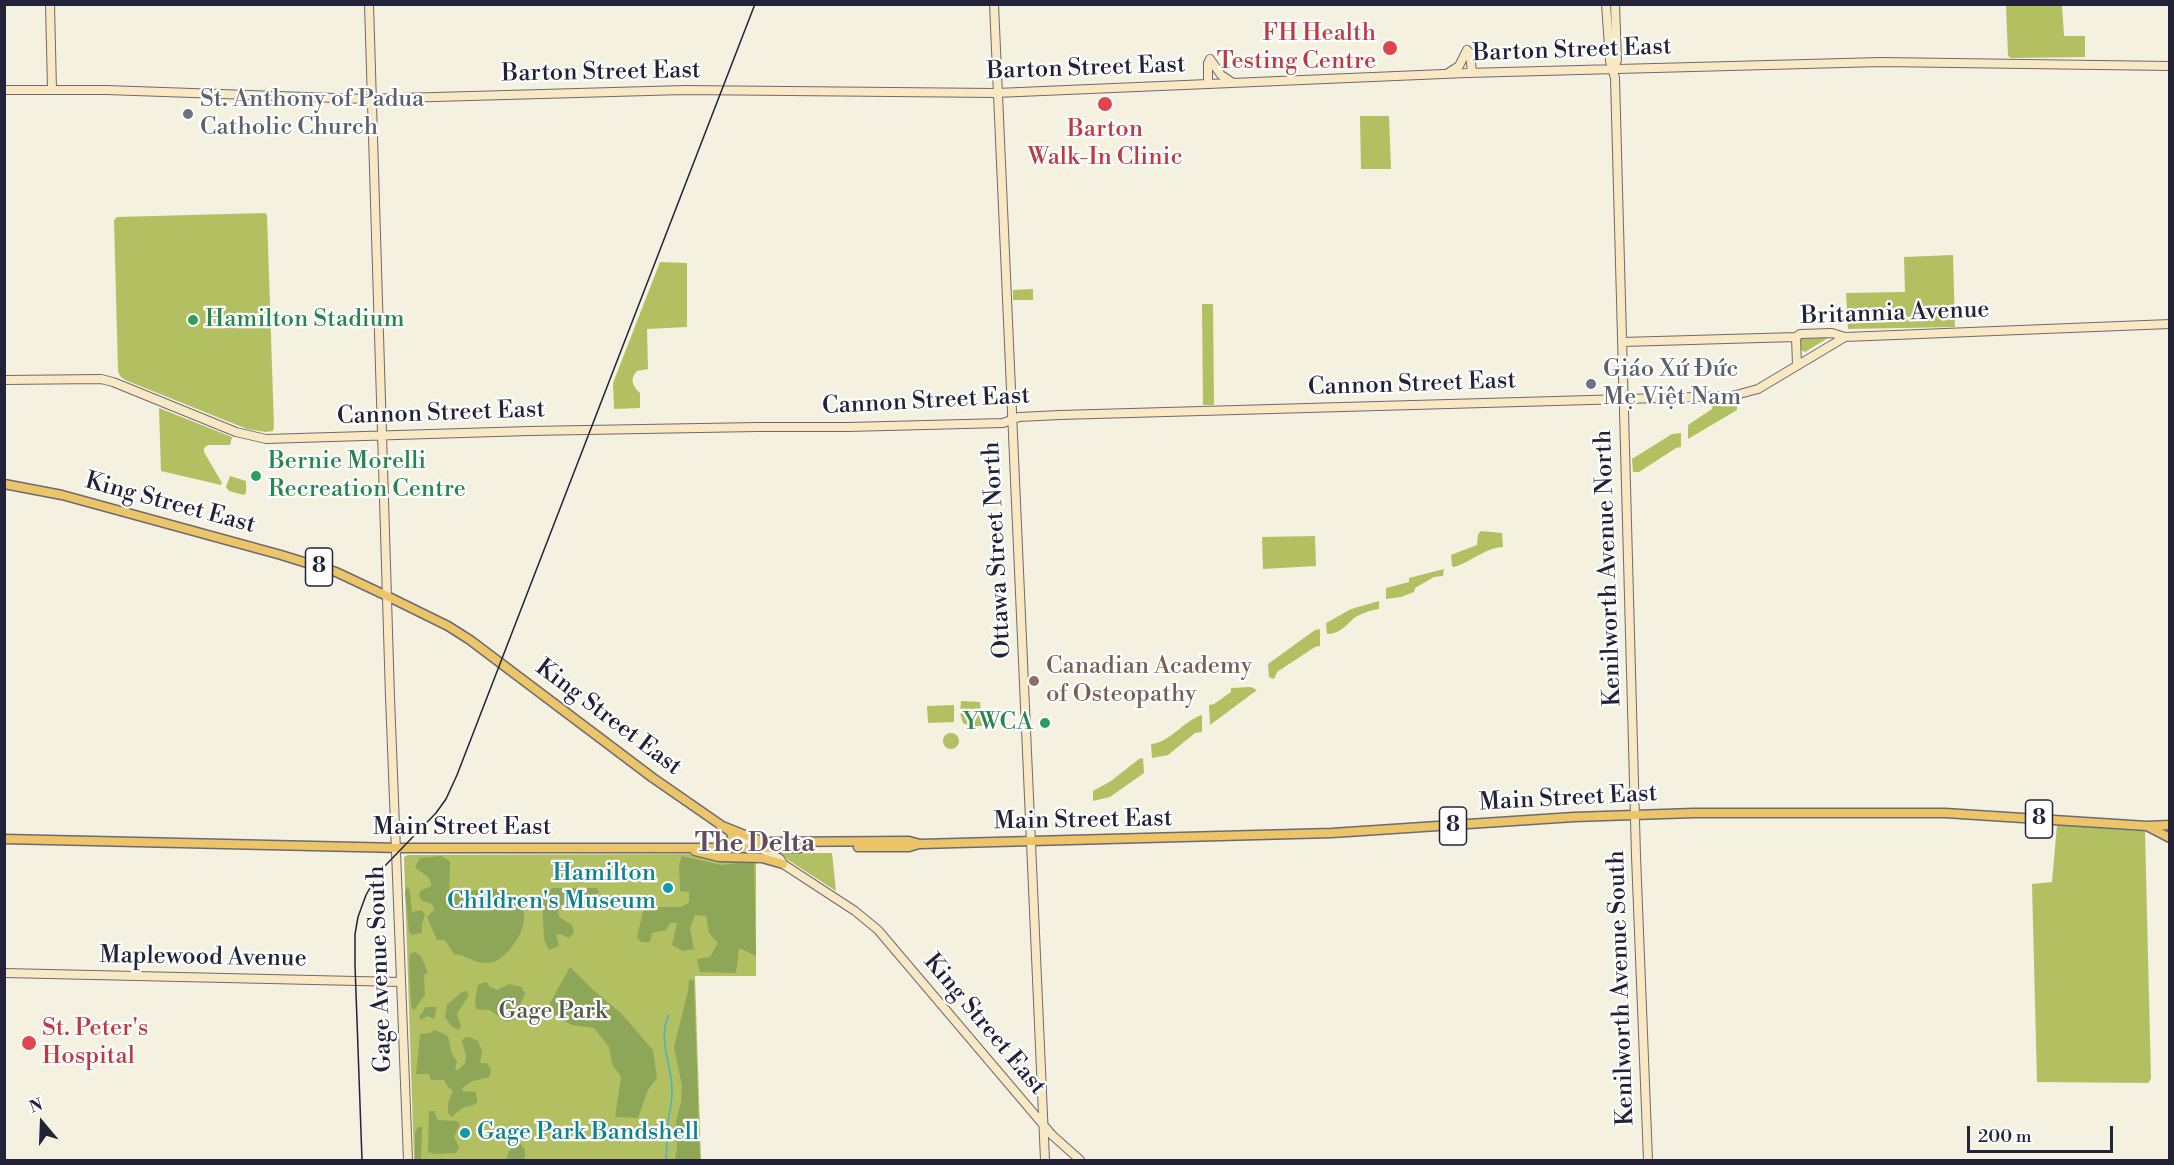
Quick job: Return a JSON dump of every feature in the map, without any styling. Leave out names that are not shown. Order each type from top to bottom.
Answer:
[{"type":"main road","points":[[50,4],[52,90]]},
{"type":"main road","name":"Gage Avenue South","points":[[369,4],[387,596],[408,1161]]},
{"type":"main road","name":"Ottawa Street North","points":[[994,4],[996,93],[1045,1161]]},
{"type":"main road","name":"Kenilworth Avenue North","points":[[1606,4],[1610,61],[1614,69]]},
{"type":"main road","name":"Kenilworth Avenue North","points":[[1616,4],[1617,60],[1614,69],[1635,814]]},
{"type":"main road","points":[[1446,74],[1459,66],[1467,51],[1470,53],[1472,73]]},
{"type":"main road","points":[[1208,84],[1210,59],[1221,75],[1233,82]]},
{"type":"main road","name":"Barton Street East","points":[[4,90],[371,99],[684,90],[996,93],[1472,73],[1881,62],[2169,66]]},
{"type":"main road","name":"Britannia Avenue","points":[[1622,342],[1796,336],[1800,334],[1832,333],[1845,336],[2169,324]]},
{"type":"main road","points":[[1796,336],[1797,365]]},
{"type":"main road","name":"Cannon Street East","points":[[4,380],[101,379],[254,437],[279,439],[727,427],[979,424],[1003,423],[1019,417],[1623,398],[1705,398],[1741,395],[1758,389],[1845,336]]},
{"type":"main road","name":"King Street East","points":[[4,484],[62,495],[336,572],[448,626],[470,640],[653,778],[720,825],[780,859],[783,864],[855,911],[878,930],[1044,1126],[1080,1161]]},
{"type":"main road","name":"Main Street East","points":[[4,839],[396,848],[909,847],[920,844],[1332,833],[1635,814],[1945,813],[2147,826],[2169,825]]},
{"type":"main road","name":"Kenilworth Avenue South","points":[[1635,814],[1648,1161]]},
{"type":"main road","name":"Main Street East","points":[[720,825],[766,842],[909,841],[920,844]]},
{"type":"main road","name":"Main Street East","points":[[2147,826],[2169,838]]},
{"type":"main road","points":[[710,848],[732,843],[734,839],[731,832]]},
{"type":"main road","points":[[674,847],[719,857],[762,858],[783,864]]},
{"type":"main road","name":"Maplewood Avenue","points":[[4,973],[401,982]]},
{"type":"green space","points":[[2006,5],[2062,5],[2064,36],[2085,36],[2085,57],[2011,58],[2008,56]]},
{"type":"green space","points":[[1360,116],[1389,116],[1391,169],[1361,169]]},
{"type":"green space","name":"Hamilton Stadium","points":[[265,213],[267,215],[274,427],[273,431],[266,432],[247,429],[120,376],[118,371],[114,220],[117,217]]},
{"type":"green space","points":[[1953,255],[1955,327],[1848,329],[1846,293],[1905,292],[1904,257]]},
{"type":"green space","points":[[660,262],[687,263],[687,327],[647,329],[648,369],[637,371],[633,380],[640,393],[640,408],[614,409],[613,383]]},
{"type":"green space","points":[[1033,289],[1033,300],[1013,300],[1013,290]]},
{"type":"green space","points":[[1202,304],[1213,304],[1214,405],[1203,405]]},
{"type":"green space","points":[[1827,336],[1828,338],[1805,352],[1801,350],[1800,339],[1802,337]]},
{"type":"green space","points":[[1733,402],[1737,405],[1737,410],[1688,439],[1688,425],[1712,409],[1713,403]]},
{"type":"green space","points":[[159,408],[232,437],[230,445],[208,445],[204,448],[221,485],[161,471]]},
{"type":"green space","points":[[1681,433],[1681,447],[1639,472],[1633,472],[1632,459],[1672,434]]},
{"type":"green space","points":[[230,476],[246,481],[244,495],[229,491],[226,487]]},
{"type":"green space","points":[[1481,531],[1502,533],[1503,547],[1490,550],[1460,565],[1452,566],[1451,555],[1477,545],[1478,534]]},
{"type":"green space","points":[[1315,536],[1316,566],[1263,569],[1262,537]]},
{"type":"green space","points":[[1444,569],[1443,576],[1434,577],[1415,588],[1414,592],[1386,599],[1386,588],[1409,582],[1409,578]]},
{"type":"green space","points":[[1379,601],[1379,609],[1361,614],[1341,630],[1327,634],[1326,623],[1351,609]]},
{"type":"green space","points":[[1320,629],[1320,646],[1277,672],[1274,679],[1269,677],[1268,664],[1315,630]]},
{"type":"green space","points":[[1251,687],[1257,690],[1210,725],[1209,705],[1231,692],[1231,688]]},
{"type":"green space","points":[[961,701],[980,702],[982,726],[969,726],[963,723],[960,713]]},
{"type":"green space","points":[[954,705],[954,722],[928,723],[927,706]]},
{"type":"green space","points":[[1202,715],[1202,732],[1195,733],[1168,755],[1152,758],[1151,744],[1171,736]]},
{"type":"green space","points":[[951,733],[959,741],[951,749],[943,741]]},
{"type":"green space","points":[[1143,758],[1144,773],[1110,797],[1093,801],[1093,791]]},
{"type":"green space","points":[[2057,825],[2145,831],[2151,1079],[2148,1083],[2037,1082],[2032,884],[2052,882]]},
{"type":"green space","points":[[782,853],[832,853],[836,891],[782,856]]},
{"type":"green space","name":"Gage Park","points":[[697,854],[715,861],[756,861],[756,976],[695,976],[701,1160],[414,1160],[404,857],[408,855]]},
{"type":"green space","points":[[441,856],[450,861],[449,896],[474,890],[494,889],[510,894],[522,905],[524,920],[519,936],[507,952],[496,961],[482,963],[454,954],[445,940],[437,940],[427,917],[434,910],[433,906],[422,901],[419,896],[420,891],[431,886],[431,882],[415,867],[420,858]]},
{"type":"green space","points":[[682,856],[721,865],[754,861],[756,956],[739,948],[736,973],[700,972],[697,959],[710,957],[718,943],[709,933],[706,916],[695,915],[690,928],[694,949],[683,951],[672,945],[677,923],[670,923],[666,930],[652,933],[650,942],[641,942],[637,937],[644,907],[682,907],[689,902],[689,892],[680,891],[679,864]]},
{"type":"green space","points":[[407,886],[410,891],[412,912],[421,910],[425,914],[422,933],[412,935],[409,932],[405,892]]},
{"type":"green space","points":[[552,888],[597,888],[599,893],[566,901],[558,908],[559,917],[572,925],[574,933],[569,938],[560,934],[556,935],[559,946],[549,950],[544,940],[542,898]]},
{"type":"green space","points":[[415,952],[421,956],[428,973],[424,975],[425,995],[414,1010],[411,1005],[409,961],[410,954]]},
{"type":"green space","points":[[570,967],[621,1013],[653,1050],[657,1078],[648,1090],[638,1118],[615,1117],[621,1077],[612,1064],[609,1047],[594,1028],[572,1025],[549,1013],[550,1003]]},
{"type":"green space","points":[[689,980],[694,980],[700,1160],[675,1160],[676,1122],[682,1086],[674,1047]]},
{"type":"green space","points":[[485,982],[497,990],[509,984],[521,987],[525,994],[513,1020],[507,1022],[490,1010],[476,1009],[478,985]]},
{"type":"green space","points":[[467,991],[469,995],[457,1014],[461,1027],[458,1030],[452,1027],[445,1017],[447,1005],[462,992]]},
{"type":"green space","points":[[426,1007],[437,1007],[434,1019],[427,1016],[421,1020],[419,1017]]},
{"type":"green space","points":[[435,1030],[448,1036],[452,1054],[457,1061],[455,1070],[465,1063],[466,1056],[462,1041],[469,1037],[478,1041],[482,1051],[480,1063],[487,1063],[491,1070],[489,1077],[473,1081],[462,1088],[463,1091],[475,1092],[477,1102],[465,1107],[452,1117],[448,1113],[448,1103],[453,1091],[444,1080],[431,1080],[429,1074],[416,1074],[420,1034]]},
{"type":"green space","points":[[429,1111],[434,1111],[438,1120],[457,1121],[460,1124],[454,1137],[459,1147],[456,1153],[433,1154],[428,1151]]},
{"type":"green space","points":[[418,1127],[422,1127],[421,1160],[415,1160],[415,1132]]},
{"type":"green space","points":[[516,1144],[521,1144],[525,1150],[525,1157],[522,1160],[506,1160],[509,1151]]},
{"type":"waterway","points":[[666,1160],[668,1122],[672,1101],[672,1084],[664,1034],[669,1015]]},
{"type":"railway","points":[[362,1160],[355,965],[355,934],[358,917],[366,895],[379,872],[436,813],[446,799],[457,775],[755,4]]},
{"type":"place","name":"FH Health Testing Centre","points":[[1390,48]]},
{"type":"place","name":"Barton Walk-In Clinic","points":[[1105,104]]},
{"type":"place","name":"St. Anthony of Padua Catholic Church","points":[[188,114]]},
{"type":"place","name":"Hamilton Stadium","points":[[193,320]]},
{"type":"place","name":"Giáo Xứ Đức Mẹ Việt Nam","points":[[1591,384]]},
{"type":"place","name":"Bernie Morelli Recreation Centre","points":[[256,476]]},
{"type":"place","name":"Canadian Academy of Osteopathy","points":[[1034,681]]},
{"type":"place","name":"YWCA","points":[[1045,723]]},
{"type":"place","name":"Hamilton Children's Museum","points":[[668,888]]},
{"type":"place","name":"St. Peter's Hospital","points":[[29,1043]]},
{"type":"place","name":"Gage Park Bandshell","points":[[465,1133]]},
{"type":"district","name":"The Delta","points":[[755,845]]}]
